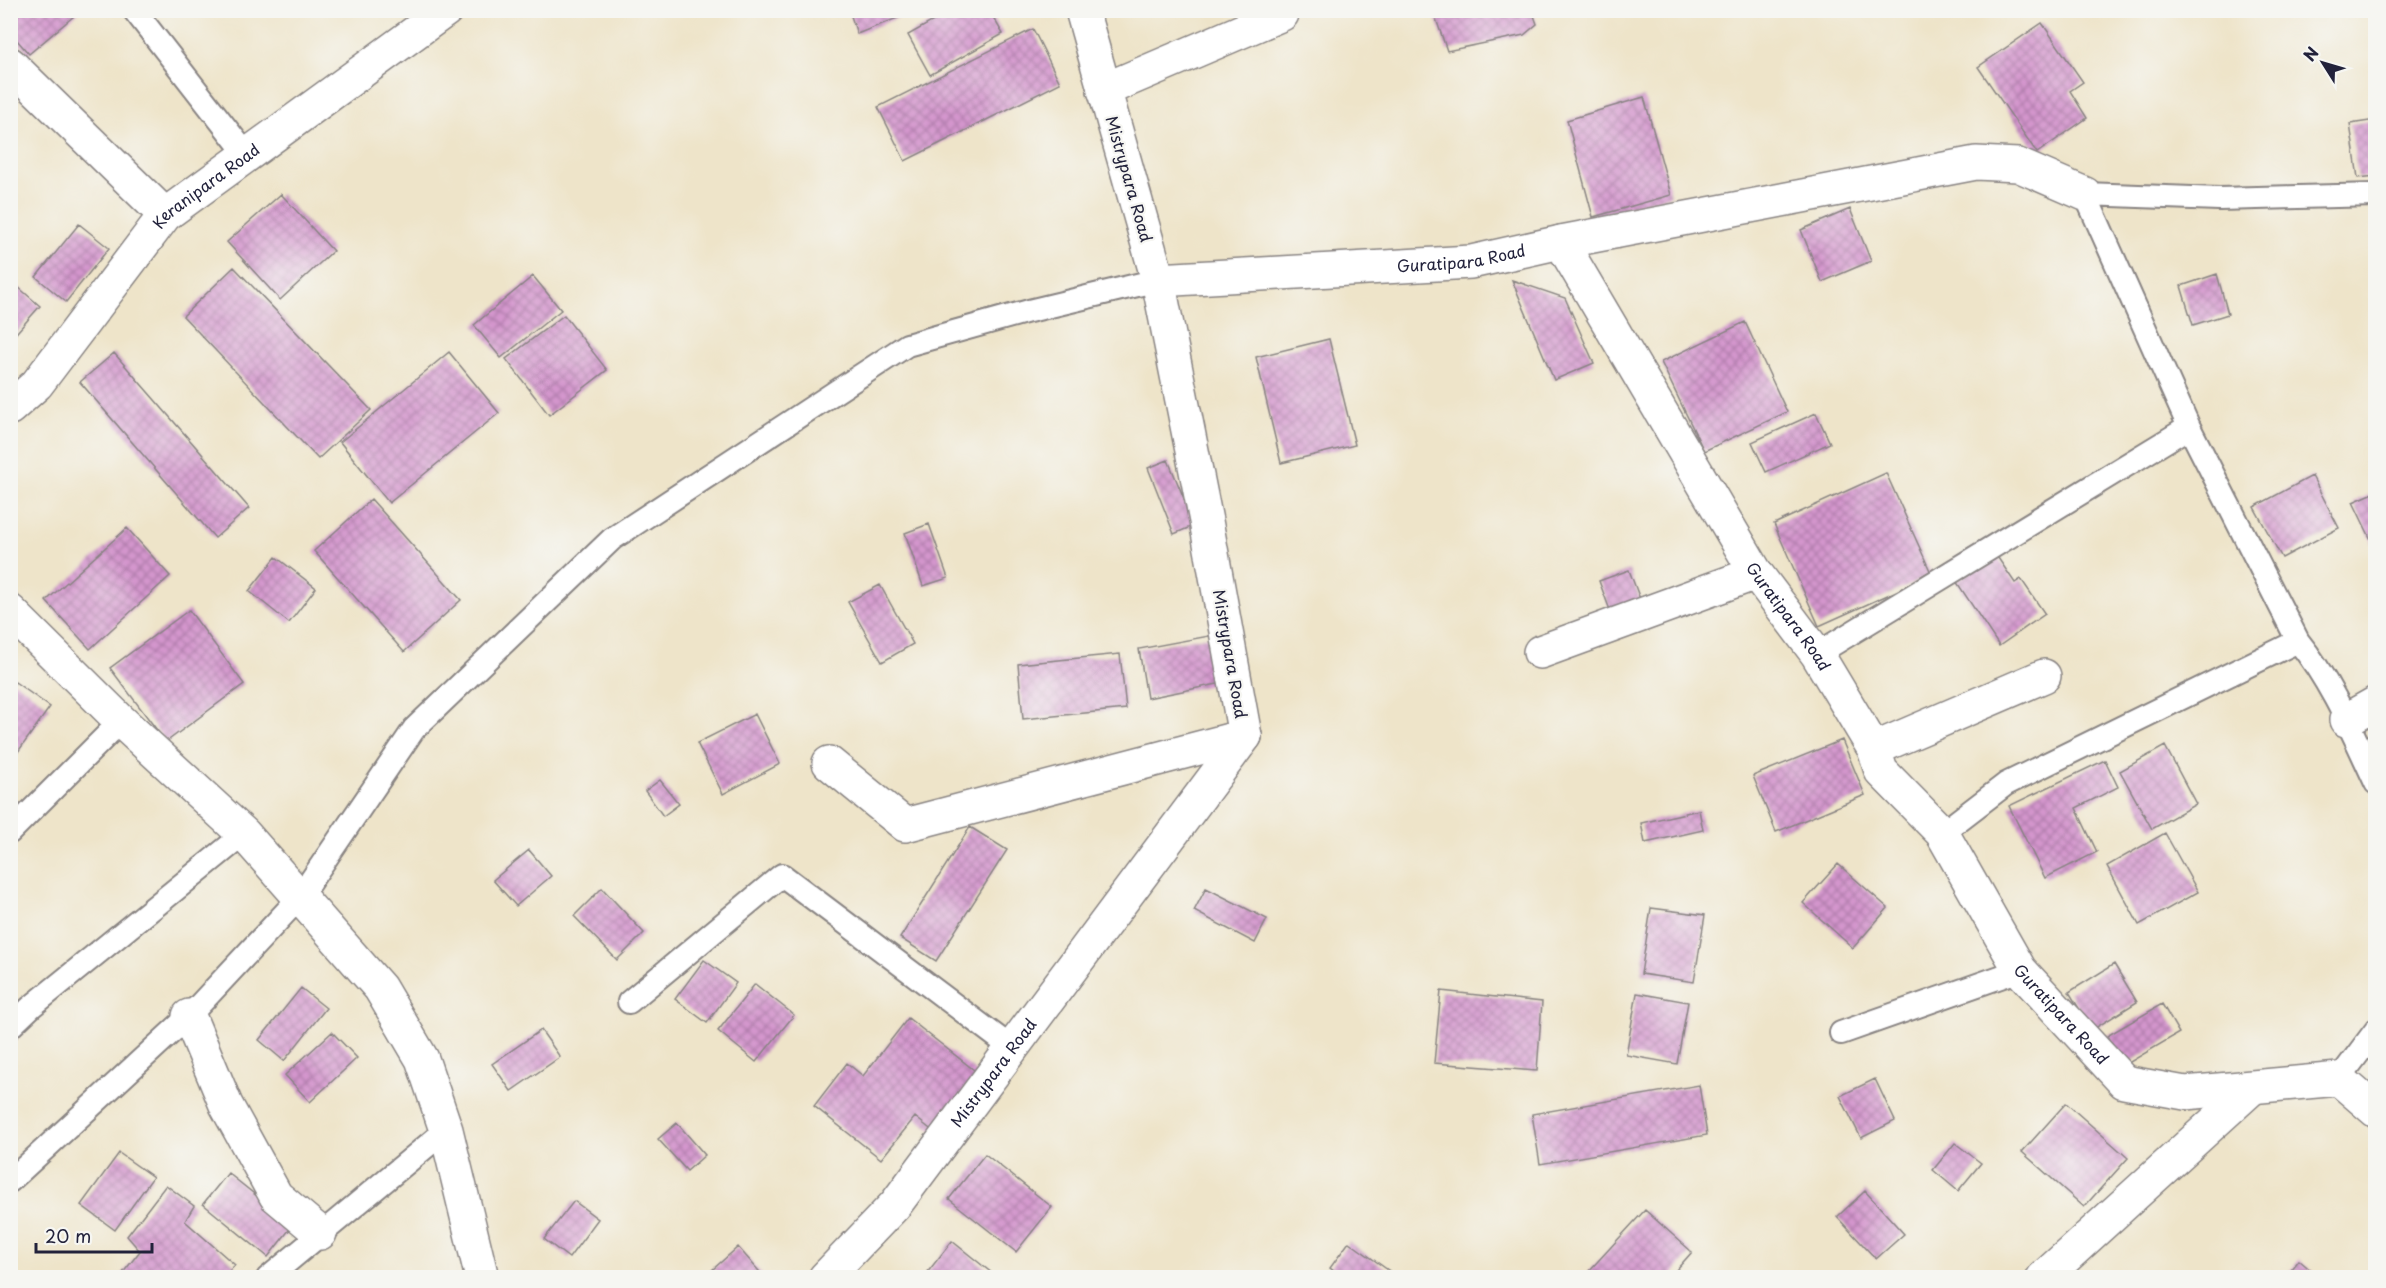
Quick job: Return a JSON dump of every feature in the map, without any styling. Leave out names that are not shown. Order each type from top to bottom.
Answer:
[{"type":"street","name":"Keranipara Road","points":[[10,408],[37,384],[165,215],[446,10]]},
{"type":"street","name":"Mistrypara Road","points":[[825,1278],[895,1205],[1245,736],[1206,521],[1158,280],[1082,10]]},
{"type":"street","points":[[1104,90],[1282,14]]},
{"type":"street","points":[[10,64],[165,215]]},
{"type":"street","points":[[1561,242],[1976,163],[2018,165],[2085,194]]},
{"type":"street","name":"Guratipara Road","points":[[1158,280],[1471,262],[1561,242],[1756,573],[1817,654],[1874,749],[1881,771],[1942,833],[2020,970],[2124,1082],[2185,1093],[2339,1079]]},
{"type":"street","points":[[1540,652],[1756,573]]},
{"type":"street","points":[[10,612],[121,721],[244,834],[380,988],[422,1059],[446,1130],[482,1278]]},
{"type":"street","points":[[1874,749],[2044,676]]},
{"type":"street","points":[[2346,720],[2376,703]]},
{"type":"street","points":[[829,764],[905,825],[1245,736]]},
{"type":"street","points":[[189,1016],[226,1105],[276,1196],[320,1233]]},
{"type":"street","points":[[2339,1079],[2376,1111]]},
{"type":"street","points":[[2043,1278],[2252,1088]]},
{"type":"lane","points":[[135,10],[247,155]]},
{"type":"lane","points":[[2376,195],[2219,199],[2085,194],[2188,427],[2298,641],[2315,662],[2346,720],[2376,783]]},
{"type":"lane","points":[[10,1181],[189,1016],[300,898],[414,729],[612,539],[907,345],[1029,311],[1158,280]]},
{"type":"lane","points":[[1817,654],[2188,427]]},
{"type":"lane","points":[[1942,833],[2006,784],[2298,641]]},
{"type":"lane","points":[[10,832],[121,721]]},
{"type":"lane","points":[[10,1027],[32,1006],[244,834]]},
{"type":"lane","points":[[629,1002],[782,875],[1013,1049]]},
{"type":"lane","points":[[1841,1033],[2020,970]]},
{"type":"lane","points":[[2339,1079],[2376,1030]]},
{"type":"lane","points":[[268,1278],[446,1130]]},
{"type":"building","points":[[13,10],[81,10],[29,54],[10,32],[10,12]]},
{"type":"building","points":[[849,10],[915,10],[915,11],[857,34]]},
{"type":"building","points":[[953,10],[989,10],[1003,34],[930,75],[908,35]]},
{"type":"building","points":[[1433,10],[1532,10],[1537,24],[1524,35],[1447,51]]},
{"type":"building","points":[[2042,23],[2083,82],[2070,91],[2087,118],[2037,153],[1978,67]]},
{"type":"building","points":[[1033,29],[1060,83],[905,161],[878,107]]},
{"type":"building","points":[[1644,97],[1671,195],[1593,217],[1567,120]]},
{"type":"building","points":[[2376,120],[2376,176],[2358,178],[2350,124]]},
{"type":"building","points":[[281,194],[333,251],[280,300],[227,242]]},
{"type":"building","points":[[1850,209],[1871,261],[1822,282],[1801,230]]},
{"type":"building","points":[[79,224],[109,248],[66,302],[36,277]]},
{"type":"building","points":[[234,267],[371,410],[318,459],[183,316]]},
{"type":"building","points":[[2217,274],[2228,314],[2193,325],[2181,286]]},
{"type":"building","points":[[533,276],[561,310],[501,358],[474,325]]},
{"type":"building","points":[[10,280],[40,306],[10,340]]},
{"type":"building","points":[[1512,280],[1565,298],[1594,363],[1554,380]]},
{"type":"building","points":[[564,315],[607,370],[549,415],[506,359]]},
{"type":"building","points":[[1745,322],[1787,412],[1704,451],[1661,362]]},
{"type":"building","points":[[1329,339],[1355,445],[1281,463],[1256,357]]},
{"type":"building","points":[[449,352],[499,413],[389,503],[340,442]]},
{"type":"building","points":[[114,353],[249,508],[215,538],[80,382]]},
{"type":"building","points":[[1816,413],[1830,443],[1766,472],[1752,442]]},
{"type":"building","points":[[1168,460],[1195,525],[1174,534],[1148,468]]},
{"type":"building","points":[[1886,473],[1932,575],[1819,626],[1774,524]]},
{"type":"building","points":[[2312,476],[2339,528],[2282,558],[2254,507]]},
{"type":"building","points":[[2376,492],[2376,550],[2353,502]]},
{"type":"building","points":[[371,499],[461,600],[404,652],[314,551]]},
{"type":"building","points":[[929,524],[948,578],[923,586],[905,533]]},
{"type":"building","points":[[127,528],[170,576],[90,649],[46,601]]},
{"type":"building","points":[[1996,555],[2015,583],[2021,579],[2045,614],[1999,646],[1956,581]]},
{"type":"building","points":[[276,557],[316,588],[289,623],[249,591]]},
{"type":"building","points":[[1629,570],[1643,607],[1613,618],[1599,581]]},
{"type":"building","points":[[880,585],[913,644],[882,662],[848,602]]},
{"type":"building","points":[[189,610],[244,684],[166,742],[110,668]]},
{"type":"building","points":[[1214,635],[1223,683],[1147,698],[1139,649]]},
{"type":"building","points":[[1120,654],[1126,709],[1023,719],[1018,664]]},
{"type":"building","points":[[15,682],[50,707],[10,763],[10,689]]},
{"type":"building","points":[[755,714],[780,764],[723,794],[697,743]]},
{"type":"building","points":[[1842,740],[1865,795],[1776,832],[1753,776]]},
{"type":"building","points":[[2165,746],[2196,804],[2152,829],[2120,771]]},
{"type":"building","points":[[2105,760],[2118,787],[2076,808],[2097,852],[2045,878],[2009,806]]},
{"type":"building","points":[[660,780],[679,804],[663,816],[645,791]]},
{"type":"building","points":[[1699,810],[1703,830],[1645,843],[1641,823]]},
{"type":"building","points":[[970,827],[1007,850],[936,961],[900,938]]},
{"type":"building","points":[[2165,833],[2198,892],[2139,925],[2107,866]]},
{"type":"building","points":[[529,850],[551,876],[516,906],[493,880]]},
{"type":"building","points":[[1838,864],[1888,908],[1853,948],[1803,903]]},
{"type":"building","points":[[602,888],[644,933],[617,960],[574,916]]},
{"type":"building","points":[[1206,888],[1267,919],[1255,943],[1194,911]]},
{"type":"building","points":[[1651,908],[1705,915],[1694,982],[1641,974]]},
{"type":"building","points":[[704,960],[736,983],[707,1023],[675,999]]},
{"type":"building","points":[[2114,964],[2137,1002],[2092,1030],[2069,992]]},
{"type":"building","points":[[755,984],[794,1015],[756,1062],[718,1031]]},
{"type":"building","points":[[301,988],[326,1008],[284,1061],[259,1040]]},
{"type":"building","points":[[1441,991],[1542,1002],[1537,1071],[1434,1063]]},
{"type":"building","points":[[1637,993],[1688,1002],[1677,1064],[1626,1055]]},
{"type":"building","points":[[2162,1004],[2179,1033],[2125,1065],[2107,1036]]},
{"type":"building","points":[[908,1018],[984,1078],[939,1136],[915,1117],[881,1159],[814,1106],[847,1063],[863,1076]]},
{"type":"building","points":[[541,1030],[560,1057],[511,1091],[492,1064]]},
{"type":"building","points":[[332,1032],[357,1058],[310,1102],[285,1075]]},
{"type":"building","points":[[1875,1079],[1895,1121],[1861,1138],[1840,1096]]},
{"type":"building","points":[[1699,1085],[1707,1135],[1540,1164],[1532,1114]]},
{"type":"building","points":[[2066,1103],[2128,1158],[2084,1207],[2022,1152]]},
{"type":"building","points":[[677,1123],[705,1155],[687,1171],[658,1139]]},
{"type":"building","points":[[1955,1143],[1981,1163],[1958,1191],[1933,1170]]},
{"type":"building","points":[[119,1153],[153,1177],[115,1230],[81,1205]]},
{"type":"building","points":[[985,1154],[1052,1207],[1016,1252],[949,1199]]},
{"type":"building","points":[[228,1173],[293,1225],[268,1257],[203,1204]]},
{"type":"building","points":[[166,1185],[194,1206],[185,1221],[235,1265],[222,1278],[119,1278],[140,1251],[127,1236]]},
{"type":"building","points":[[1865,1191],[1904,1234],[1876,1259],[1837,1217]]},
{"type":"building","points":[[574,1201],[598,1219],[569,1258],[544,1239]]},
{"type":"building","points":[[1645,1210],[1692,1252],[1669,1278],[1591,1278],[1587,1273]]},
{"type":"building","points":[[952,1241],[998,1278],[923,1278]]},
{"type":"building","points":[[1349,1242],[1399,1278],[1343,1278],[1330,1268]]},
{"type":"building","points":[[738,1247],[765,1278],[703,1278]]},
{"type":"building","points":[[2299,1260],[2320,1278],[2285,1278]]}]
